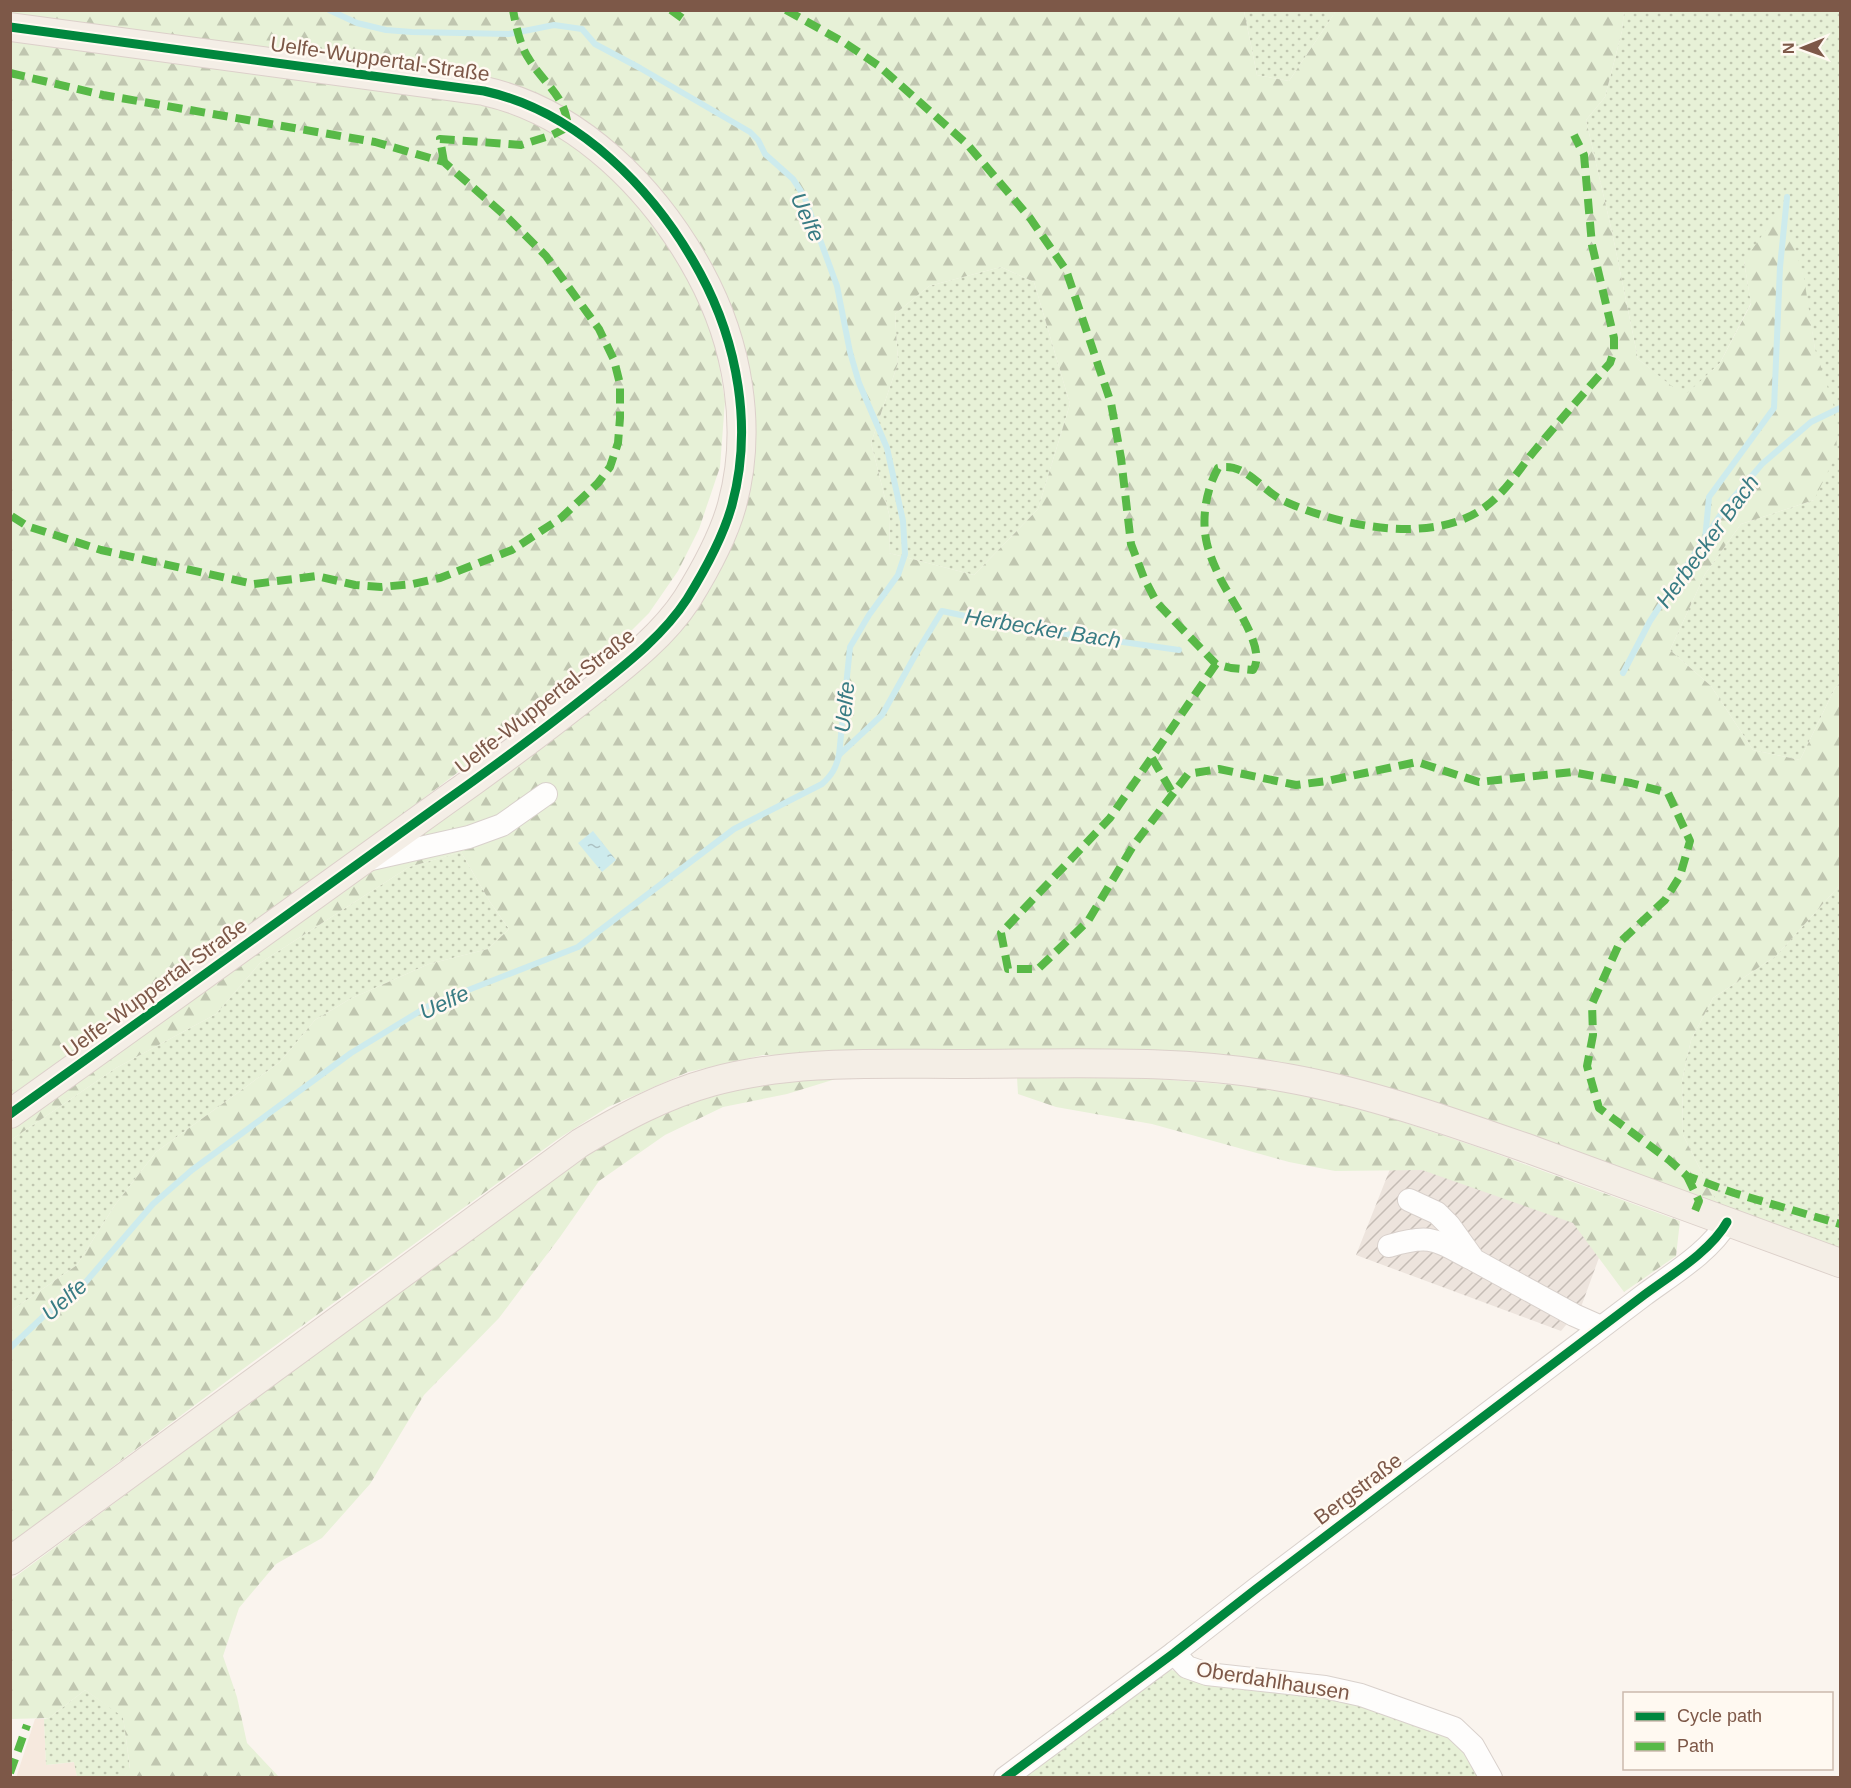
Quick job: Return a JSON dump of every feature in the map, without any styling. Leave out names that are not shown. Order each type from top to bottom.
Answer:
[{"type":"main road","name":"Uelfe-Wuppertal-Straße","points":[[10,27],[484,91],[525,103],[582,136],[626,174],[662,214],[693,260],[705,283],[727,338],[735,368],[742,433],[732,507],[712,555],[685,603],[621,669],[521,747],[10,1114]]},
{"type":"main road","points":[[10,1561],[580,1143],[636,1111],[678,1093],[710,1082],[750,1073],[844,1065],[1093,1064],[1198,1067],[1283,1077],[1346,1090],[1422,1112],[1840,1263]]},
{"type":"street","points":[[363,861],[468,837],[502,825],[546,794]]},
{"type":"street","points":[[1410,1200],[1437,1213],[1449,1225],[1474,1260]]},
{"type":"street","name":"Bergstraße","points":[[1005,1778],[1174,1653],[1706,1247],[1722,1232],[1727,1222]]},
{"type":"street","points":[[1389,1246],[1412,1239],[1434,1239],[1574,1315],[1601,1327]]},
{"type":"street","name":"Oberdahlhausen","points":[[1174,1653],[1181,1663],[1207,1674],[1325,1687],[1381,1702],[1454,1728],[1473,1746],[1491,1778]]},
{"type":"shaded area","points":[[1398,1149],[1612,1222],[1581,1307],[1561,1331],[1356,1255]]},
{"type":"shaded area","points":[[35,1719],[44,1719],[46,1765],[75,1762],[77,1777],[16,1778]]},
{"type":"green space","points":[[11,11],[1244,11],[1257,75],[1289,81],[1336,11],[1624,11],[1622,31],[1605,97],[1586,120],[1638,359],[1684,396],[1720,363],[1751,304],[1744,261],[1782,207],[1804,278],[1815,349],[1835,410],[1837,453],[1814,500],[1741,524],[1705,574],[1670,650],[1711,686],[1753,750],[1800,760],[1835,688],[1840,683],[1840,885],[1776,956],[1713,998],[1691,1040],[1682,1081],[1683,1135],[1719,1207],[1169,1051],[763,1055],[688,1072],[608,1107],[558,1139],[243,1369],[11,1543],[11,1311],[77,1265],[115,1205],[156,1152],[280,1062],[315,1020],[350,999],[429,964],[488,949],[509,929],[490,902],[461,852],[409,867],[260,963],[216,1014],[116,1068],[11,1140],[10,1114],[582,699],[712,555],[739,387],[662,214],[525,103],[11,27]],"holes":[[[1001,267],[1034,282],[1070,404],[1038,509],[974,575],[889,553],[890,518],[871,443],[898,363],[895,314],[929,286]]]},
{"type":"green space","points":[[1244,11],[1336,11],[1289,81],[1257,75]]},
{"type":"green space","points":[[1624,11],[1840,11],[1840,683],[1835,688],[1800,760],[1753,750],[1711,686],[1670,650],[1705,574],[1741,524],[1814,500],[1815,349],[1802,272],[1744,261],[1751,303],[1720,363],[1684,397],[1638,359],[1586,120],[1605,97],[1622,31]]},
{"type":"green space","points":[[11,33],[523,105],[620,175],[696,285],[715,340],[725,401],[720,467],[699,529],[678,571],[649,613],[618,644],[502,739],[326,872],[11,1095]]},
{"type":"green space","points":[[1001,267],[1034,282],[1070,404],[1038,509],[974,575],[889,553],[890,518],[871,443],[898,363],[895,314],[929,286]]},
{"type":"green space","points":[[461,852],[490,902],[509,929],[488,949],[429,964],[350,999],[315,1020],[280,1062],[156,1152],[115,1205],[77,1265],[11,1311],[11,1140],[116,1068],[216,1014],[260,963],[409,867]]},
{"type":"green space","points":[[1840,885],[1840,1251],[1719,1207],[1683,1135],[1682,1081],[1691,1040],[1713,998],[1776,956]]},
{"type":"green space","points":[[855,1073],[787,1094],[723,1107],[665,1135],[599,1181],[499,1318],[424,1395],[370,1484],[322,1538],[276,1564],[239,1608],[223,1656],[237,1697],[247,1743],[279,1777],[124,1777],[130,1768],[123,1717],[85,1690],[49,1718],[11,1719],[11,1580],[579,1157],[625,1129],[688,1102],[764,1082]]},
{"type":"green space","points":[[1017,1077],[1145,1078],[1275,1088],[1382,1115],[1486,1150],[1680,1221],[1676,1256],[1624,1292],[1573,1223],[1422,1170],[1335,1171],[1289,1162],[1152,1124],[1056,1107],[1018,1094]]},
{"type":"green space","points":[[1161,1667],[1196,1677],[1264,1682],[1453,1729],[1489,1778],[1010,1778]]},
{"type":"green space","points":[[85,1690],[123,1716],[130,1769],[124,1777],[77,1777],[74,1762],[46,1765],[44,1719],[49,1718]]},
{"type":"water","points":[[593,831],[616,860],[602,872],[578,843]]},
{"type":"waterway","name":"Uelfe","points":[[10,1348],[46,1314],[72,1298],[153,1204],[192,1170],[351,1053],[430,1005],[578,947],[734,829],[822,784],[833,771],[839,755],[850,647],[869,615],[898,575],[905,554],[903,521],[887,448],[859,383],[850,352],[837,286],[804,196],[793,179],[765,154],[758,140],[750,132],[595,44],[582,29],[554,25],[509,34],[412,32],[386,30],[357,23],[329,10]]},
{"type":"waterway","points":[[1705,540],[1709,497],[1774,408],[1780,267],[1787,197]]},
{"type":"waterway","name":"Herbecker Bach","points":[[1623,673],[1650,621],[1727,505],[1762,464],[1811,422],[1840,408]]},
{"type":"waterway","name":"Herbecker Bach","points":[[839,755],[882,715],[942,611],[1017,627],[1179,650]]},
{"type":"marked path","points":[[444,162],[440,139],[521,145],[568,127],[563,106],[523,48],[513,10]]},
{"type":"marked path","points":[[671,10],[682,18]]},
{"type":"marked path","points":[[786,10],[845,43],[879,66],[967,144],[1030,218],[1066,270],[1111,403],[1121,458],[1131,544],[1144,578],[1157,603],[1216,664],[1231,668],[1253,670],[1256,650],[1246,624],[1220,578],[1207,544],[1204,525],[1206,505],[1210,486],[1218,468],[1237,469],[1284,501],[1331,518],[1386,528],[1413,529],[1439,526],[1464,519],[1485,507],[1499,494],[1610,363],[1614,351],[1614,338],[1592,245],[1584,155],[1574,135]]},
{"type":"marked path","points":[[10,73],[103,95],[375,142],[444,162],[509,219],[546,256],[599,329],[614,360],[620,384],[618,443],[610,467],[598,483],[561,518],[512,550],[440,578],[413,584],[381,587],[355,585],[317,576],[254,584],[101,550],[27,526],[10,515]]},
{"type":"marked path","points":[[1216,664],[1110,818],[1001,933],[1008,969],[1038,969],[1088,921],[1133,846],[1188,774],[1219,769],[1296,785],[1327,781],[1417,762],[1479,782],[1572,772],[1631,783],[1668,793],[1690,841],[1680,876],[1665,900],[1620,942],[1592,1004],[1593,1035],[1587,1066],[1599,1108],[1687,1176],[1734,1193],[1840,1224]]},
{"type":"marked path","points":[[1152,758],[1173,794]]},
{"type":"marked path","points":[[1687,1176],[1699,1201],[1695,1211]]},
{"type":"marked path","points":[[10,1773],[27,1725]]},
{"type":"cycle path","points":[[10,27],[484,91],[519,101],[552,117],[582,136],[611,159],[637,184],[682,242],[700,273],[724,328],[738,386],[741,416],[738,476],[724,530],[687,599],[667,625],[643,649],[573,707],[498,763],[10,1114]]},
{"type":"cycle path","points":[[1005,1778],[1174,1653],[1690,1262],[1711,1243],[1727,1222]]}]
